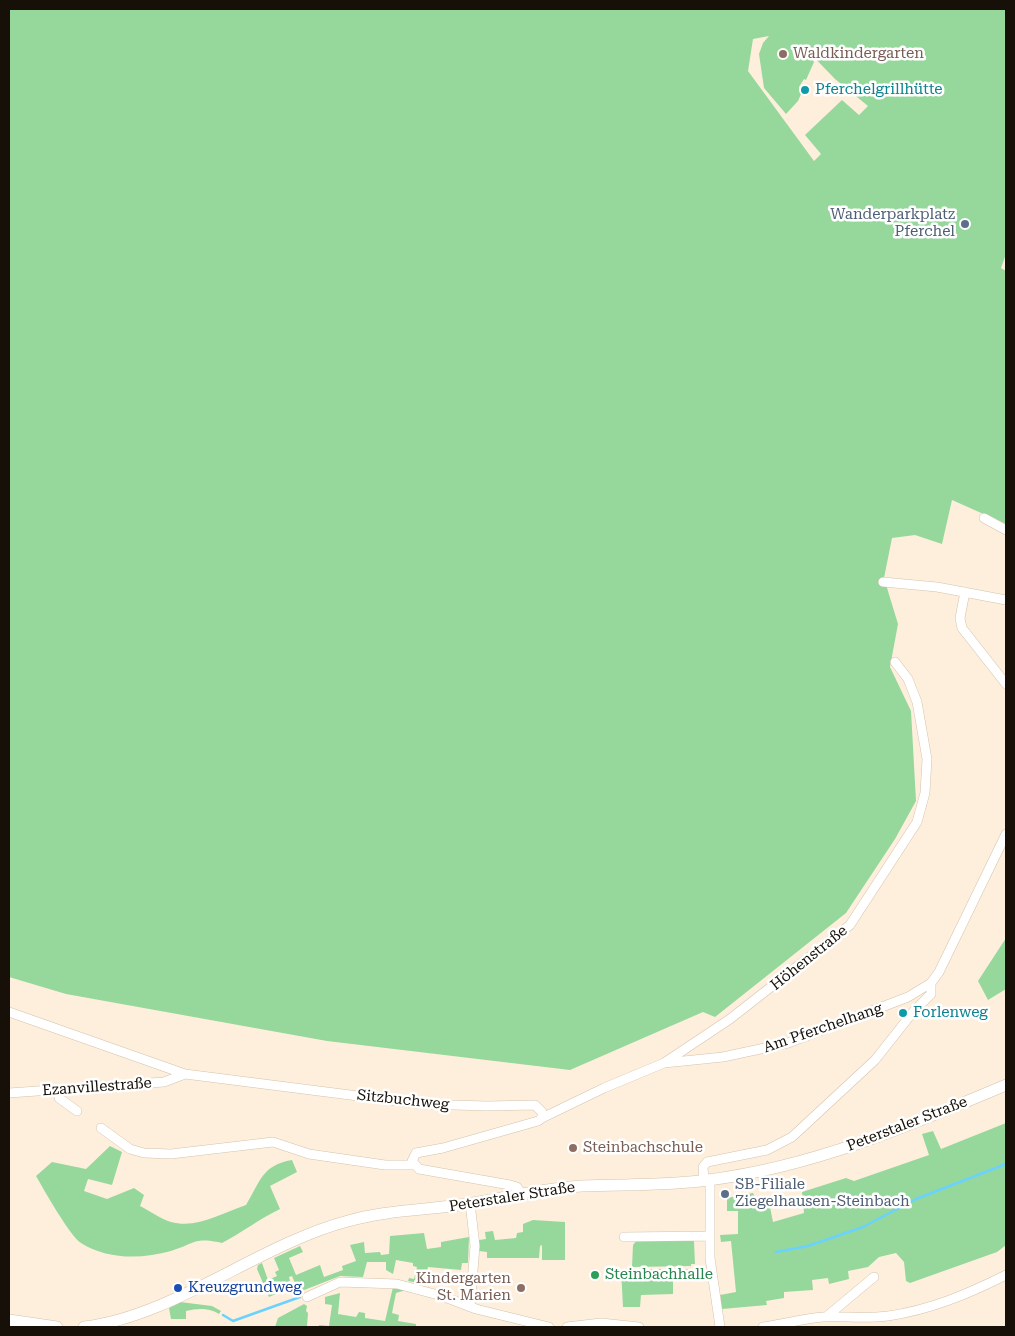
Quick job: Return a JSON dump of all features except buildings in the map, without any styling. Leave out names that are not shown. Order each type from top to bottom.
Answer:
[{"type":"main road","name":"Peterstaler Straße","points":[[84,1327],[103,1324],[149,1308],[331,1226],[373,1215],[470,1203],[521,1194],[582,1186],[669,1184],[707,1180],[788,1165],[864,1142],[1006,1085]]},
{"type":"main road","points":[[9,1320],[32,1326],[57,1327]]},
{"type":"street","points":[[984,518],[1006,530]]},
{"type":"street","points":[[883,582],[936,586],[1006,600]]},
{"type":"street","points":[[966,592],[960,618],[962,628],[1006,684]]},
{"type":"street","name":"Höhenstraße","points":[[542,1118],[604,1088],[664,1063],[730,1019],[850,925],[917,822],[923,805],[926,782],[925,744],[915,694],[908,679],[895,662]]},
{"type":"street","name":"Am Pferchelhang","points":[[664,1063],[723,1057],[788,1043],[908,998],[931,983],[939,972],[1006,834]]},
{"type":"street","points":[[720,1327],[711,1265],[707,1180],[703,1167],[707,1162],[767,1150],[797,1132],[875,1060],[911,1014],[932,993],[931,983]]},
{"type":"street","name":"Sitzbuchweg","points":[[9,1012],[185,1074],[421,1104],[534,1105],[541,1110],[542,1118]]},
{"type":"street","name":"Ezanvillestraße","points":[[9,1093],[164,1082],[185,1074]]},
{"type":"street","points":[[58,1090],[59,1098],[77,1111]]},
{"type":"street","points":[[413,1165],[413,1157],[416,1153],[451,1146],[530,1124],[542,1118]]},
{"type":"street","points":[[101,1128],[130,1149],[144,1154],[171,1154],[273,1142],[309,1154],[385,1165],[413,1165],[430,1172],[510,1185],[517,1188],[521,1194]]},
{"type":"street","points":[[470,1203],[475,1246],[470,1307]]},
{"type":"street","points":[[624,1237],[710,1236]]},
{"type":"street","points":[[762,1327],[826,1317],[866,1318],[913,1311],[960,1297],[1006,1275]]},
{"type":"street","points":[[826,1317],[874,1277]]},
{"type":"street","points":[[307,1297],[340,1282],[374,1282],[410,1287],[470,1307],[549,1327]]},
{"type":"street","points":[[567,1327],[602,1322],[639,1327]]},
{"type":"green space","points":[[9,9],[1006,9],[1006,254],[1001,268],[1006,271],[1006,524],[952,500],[942,544],[915,535],[892,538],[884,578],[898,624],[890,667],[911,711],[916,801],[895,839],[846,913],[715,1017],[703,1012],[570,1070],[327,1041],[66,994],[9,977]],"holes":[[[769,36],[763,43],[759,54],[764,88],[786,114],[798,101],[801,94],[799,87],[804,79],[806,80],[814,62],[806,49],[835,79],[868,106],[859,115],[842,100],[805,135],[821,154],[814,161],[748,71],[753,39]]]},
{"type":"green space","points":[[1006,938],[1006,989],[988,1000],[978,981]]},
{"type":"green space","points":[[1006,1123],[1006,1245],[997,1252],[910,1283],[906,1281],[904,1262],[896,1253],[879,1257],[868,1267],[848,1271],[849,1279],[829,1284],[828,1278],[812,1280],[813,1290],[784,1292],[784,1298],[766,1301],[767,1305],[722,1309],[720,1295],[736,1292],[731,1241],[721,1242],[720,1235],[738,1234],[738,1211],[727,1211],[727,1198],[753,1193],[758,1203],[769,1202],[773,1222],[804,1213],[802,1192],[846,1178],[854,1181],[929,1155],[922,1134],[933,1131],[941,1149]]},
{"type":"green space","points":[[110,1146],[122,1152],[112,1185],[88,1179],[84,1191],[107,1199],[134,1188],[144,1195],[140,1206],[167,1221],[181,1224],[200,1222],[246,1205],[268,1170],[282,1162],[292,1160],[297,1172],[270,1186],[280,1209],[222,1243],[200,1241],[171,1251],[148,1256],[114,1255],[91,1249],[76,1239],[57,1212],[36,1176],[52,1162],[86,1169]]},
{"type":"green space","points":[[533,1220],[565,1222],[565,1260],[542,1260],[542,1245],[540,1246],[539,1258],[487,1258],[487,1252],[479,1251],[479,1240],[486,1239],[485,1232],[493,1231],[495,1240],[516,1238],[517,1233],[523,1232],[523,1224]]},
{"type":"green space","points":[[424,1233],[427,1249],[441,1247],[441,1242],[469,1237],[468,1263],[462,1263],[461,1270],[428,1267],[423,1284],[408,1281],[409,1278],[414,1279],[417,1267],[413,1266],[413,1263],[396,1260],[393,1274],[386,1270],[386,1262],[367,1262],[363,1277],[340,1276],[299,1292],[292,1276],[289,1277],[290,1281],[276,1286],[278,1293],[269,1297],[257,1269],[258,1265],[262,1263],[268,1280],[277,1276],[275,1272],[279,1270],[274,1258],[300,1246],[303,1252],[289,1258],[296,1275],[320,1265],[324,1277],[343,1270],[342,1266],[356,1261],[350,1245],[364,1242],[365,1253],[380,1252],[381,1255],[389,1254],[390,1236]]},
{"type":"green space","points":[[637,1240],[694,1241],[695,1264],[691,1264],[691,1266],[632,1267],[633,1245]]},
{"type":"green space","points":[[621,1269],[688,1269],[688,1274],[673,1274],[673,1294],[641,1295],[640,1307],[623,1307]]},
{"type":"green space","points":[[393,1287],[406,1290],[396,1293],[392,1313],[399,1315],[398,1321],[416,1324],[416,1327],[319,1327],[319,1325],[329,1326],[332,1305],[325,1304],[325,1297],[340,1293],[338,1314],[356,1317],[359,1312],[365,1313],[365,1318],[385,1321]]},
{"type":"green space","points":[[180,1302],[212,1306],[221,1311],[219,1314],[206,1309],[190,1310],[186,1311],[186,1319],[171,1319],[169,1308]]},
{"type":"green space","points":[[304,1304],[307,1306],[306,1311],[308,1313],[307,1327],[275,1327],[278,1318]]},
{"type":"waterway","points":[[776,1252],[808,1246],[863,1227],[916,1199],[1006,1164]]},
{"type":"waterway","points":[[223,1315],[233,1321],[300,1297]]},
{"type":"place","name":"Waldkindergarten","points":[[783,54]]},
{"type":"place","name":"Pferchelgrillhütte","points":[[805,90]]},
{"type":"place","name":"Wanderparkplatz Pferchel","points":[[965,224]]},
{"type":"place","name":"Forlenweg","points":[[903,1013]]},
{"type":"place","name":"Steinbachschule","points":[[573,1148]]},
{"type":"place","name":"SB-Filiale Ziegelhausen-Steinbach","points":[[725,1194]]},
{"type":"place","name":"Steinbachhalle","points":[[595,1275]]},
{"type":"place","name":"Kreuzgrundweg","points":[[178,1288]]},
{"type":"place","name":"Kindergarten St. Marien","points":[[521,1288]]}]
